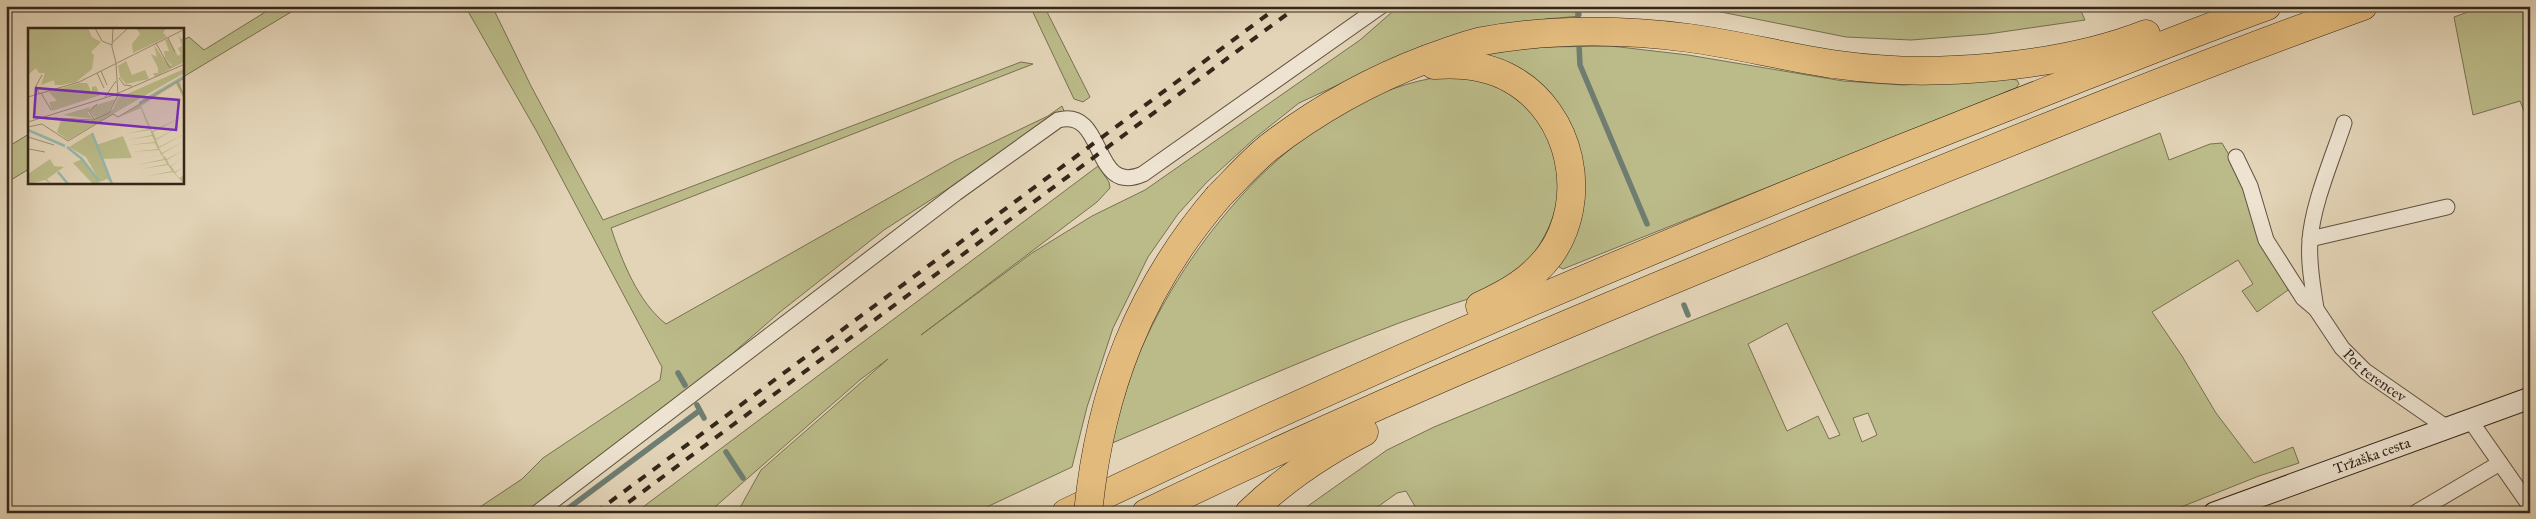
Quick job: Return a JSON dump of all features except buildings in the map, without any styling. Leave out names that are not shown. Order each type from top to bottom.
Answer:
[{"type":"highway","points":[[1146,513],[1442,379],[1703,267],[2028,134],[2363,6]]},
{"type":"highway","points":[[1088,513],[1100,432],[1108,398],[1131,333],[1150,294],[1175,253],[1219,196],[1266,150],[1310,117],[1350,93],[1393,72],[1482,41],[1582,31],[1689,38],[1840,65],[1903,72],[1998,66],[2077,54],[2125,43],[2184,20],[2216,12],[2256,10]]},
{"type":"highway","points":[[1066,513],[1242,430],[1406,357],[1864,163],[2256,10]]},
{"type":"highway","points":[[1393,72],[1458,63],[1478,66],[1512,79],[1528,91],[1554,120],[1563,139],[1572,178],[1571,202],[1567,220],[1554,247],[1537,270],[1507,294],[1439,325],[1406,357]]},
{"type":"highway","points":[[1249,513],[1276,487],[1325,453],[1416,407],[1442,379]]},
{"type":"main road","name":"Tržaška cesta","points":[[2214,513],[2530,398]]},
{"type":"street","points":[[537,513],[956,193],[1058,120],[1075,119],[1081,122],[1088,129],[1108,166],[1124,179],[1132,178],[1143,174],[1381,6]]},
{"type":"street","name":"Pot terencev","points":[[2316,309],[2310,239],[2319,200],[2344,122]]},
{"type":"street","name":"Pot terencev","points":[[2236,157],[2250,186],[2266,240],[2288,278],[2303,298],[2316,309],[2342,348],[2365,371],[2447,428]]},
{"type":"street","points":[[2310,239],[2447,207]]},
{"type":"street","points":[[2470,420],[2530,506]]},
{"type":"street","points":[[2415,513],[2500,463]]},
{"type":"green space","points":[[275,6],[301,6],[184,76],[184,40],[189,37],[204,50]]},
{"type":"green space","points":[[465,6],[492,6],[531,86],[603,220],[1021,62],[1033,64],[611,228],[620,254],[639,293],[656,315],[666,324],[956,160],[1048,116],[1062,106],[1065,113],[884,230],[780,312],[693,388],[527,513],[471,513],[522,479],[543,458],[660,380],[662,367],[537,132]]},
{"type":"green space","points":[[1030,6],[1044,6],[1090,97],[1083,102],[1074,99]]},
{"type":"green space","points":[[1399,6],[1581,6],[1581,16],[1546,19],[1422,46],[1299,103],[1255,138],[1206,183],[1178,214],[1148,257],[1113,328],[1087,407],[1072,467],[974,513],[737,513],[761,470],[888,359],[861,379],[708,513],[635,513],[1098,166],[1109,182],[1110,188],[1097,202],[921,335],[1032,253],[1092,216],[1145,190],[1360,40]]},
{"type":"green space","points":[[1691,6],[2075,6],[2080,9],[2085,20],[1988,34],[1911,40],[1846,37]]},
{"type":"green space","points":[[2485,6],[2530,6],[2530,126],[2520,101],[2473,115],[2454,17]]},
{"type":"green space","points":[[1611,46],[1688,55],[1843,81],[1903,85],[2010,79],[2017,80],[2019,84],[2016,88],[1563,269],[1559,267],[1559,263],[1577,160],[1484,56],[1486,52],[1546,47]]},
{"type":"green space","points":[[1456,75],[1491,84],[1517,96],[1537,117],[1546,132],[1553,151],[1558,170],[1556,207],[1550,225],[1541,242],[1517,273],[1496,289],[1363,337],[1110,444],[1131,376],[1147,336],[1170,292],[1199,248],[1233,205],[1271,166],[1313,132],[1358,104],[1406,85]]},
{"type":"green space","points":[[2160,133],[2169,160],[2210,144],[2222,143],[2235,165],[2291,288],[2257,312],[2242,291],[2253,284],[2238,260],[2152,312],[2182,356],[2216,413],[2254,463],[2293,447],[2299,463],[2259,476],[2166,513],[1547,513],[1544,507],[1534,513],[1419,513],[1406,491],[1397,493],[1369,513],[1298,513],[1387,450],[1434,427],[1656,335]],"holes":[[[1787,323],[1840,435],[1829,439],[1818,416],[1787,431],[1748,344]],[[1868,413],[1877,435],[1862,442],[1853,418]]]},
{"type":"green space","points":[[28,135],[28,170],[6,183],[6,148]]},
{"type":"waterway","points":[[1578,6],[1578,19]]},
{"type":"waterway","points":[[1579,44],[1580,65],[1647,224]]},
{"type":"waterway","points":[[1684,305],[1688,315]]},
{"type":"waterway","points":[[678,373],[685,385]]},
{"type":"waterway","points":[[697,405],[704,418]]},
{"type":"waterway","points":[[562,513],[699,411]]},
{"type":"waterway","points":[[726,452],[743,478]]},
{"type":"railway","points":[[595,513],[1279,6]]},
{"type":"railway","points":[[614,513],[1298,6]]}]
